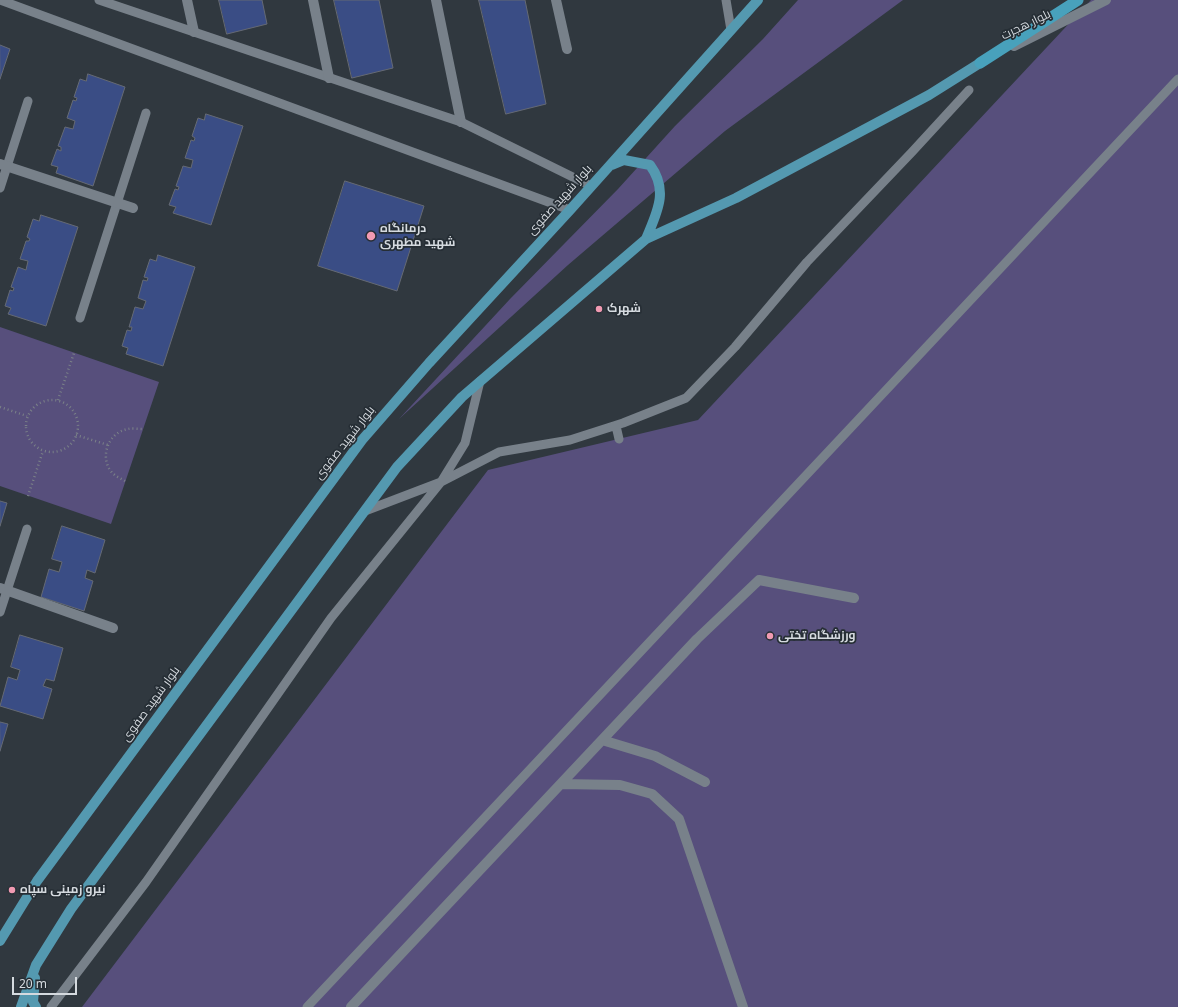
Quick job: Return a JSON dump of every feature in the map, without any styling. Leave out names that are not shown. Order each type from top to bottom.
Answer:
[{"type":"highway","points":[[980,63],[1078,0]]},
{"type":"main road","name":"بلوار شهید صفوی","points":[[0,941],[36,881],[362,440],[429,363],[570,210],[758,0]]},
{"type":"main road","points":[[21,1007],[36,965],[76,902],[397,468],[462,397],[646,239],[736,198],[929,95],[980,63]]},
{"type":"main road","points":[[609,166],[624,160],[650,165],[658,176],[660,193],[658,206],[646,239]]},
{"type":"main road","points":[[36,965],[33,1002],[36,1007]]},
{"type":"street","points":[[187,0],[194,32]]},
{"type":"street","points":[[313,0],[329,78]]},
{"type":"street","points":[[436,0],[461,122]]},
{"type":"street","points":[[556,0],[567,49]]},
{"type":"street","name":"بلوار هجرت","points":[[980,63],[1106,0]]},
{"type":"street","points":[[4,165],[133,208]]},
{"type":"street","points":[[351,1007],[697,640],[759,580],[854,598]]},
{"type":"street","points":[[4,590],[113,628]]},
{"type":"street","points":[[602,740],[655,756],[705,782]]},
{"type":"street","points":[[561,784],[620,785],[646,792],[652,794],[679,819],[743,1007]]},
{"type":"lane","points":[[0,0],[570,210]]},
{"type":"lane","points":[[99,0],[461,122],[591,186]]},
{"type":"lane","points":[[726,0],[731,30]]},
{"type":"lane","points":[[307,1007],[1178,79]]},
{"type":"lane","points":[[365,511],[441,482],[500,452],[570,440],[616,426],[686,398],[735,347],[807,262],[969,90]]},
{"type":"lane","points":[[0,188],[4,165],[28,101]]},
{"type":"lane","points":[[80,318],[146,113]]},
{"type":"lane","points":[[51,1007],[146,882],[331,618],[441,482],[466,443],[480,381]]},
{"type":"lane","points":[[616,426],[619,439]]},
{"type":"lane","points":[[0,612],[4,590],[27,529]]},
{"type":"path","points":[[58,400],[74,353]]},
{"type":"path","points":[[47,399],[58,400],[71,408],[76,415],[78,424],[76,435],[68,447],[60,451],[43,451],[30,441],[25,424],[27,416],[38,402],[47,399]]},
{"type":"path","points":[[0,407],[27,416]]},
{"type":"path","points":[[125,481],[116,476],[110,470],[106,462],[108,445],[112,437],[119,432],[127,429],[143,429]]},
{"type":"path","points":[[76,435],[108,445]]},
{"type":"path","points":[[28,496],[43,451]]},
{"type":"shaded area","points":[[798,0],[903,0],[725,131],[568,265],[399,419],[510,299],[618,189],[675,126],[763,39]]},
{"type":"shaded area","name":"ورزشگاه تختی","points":[[1091,0],[1178,0],[1178,1007],[82,1007],[488,470],[698,420]]},
{"type":"shaded area","points":[[0,327],[159,382],[111,524],[0,486]]},
{"type":"building","points":[[219,0],[262,0],[267,24],[227,34]]},
{"type":"building","points":[[334,0],[379,0],[393,68],[352,78]]},
{"type":"building","points":[[479,0],[525,0],[546,104],[506,114]]},
{"type":"building","points":[[0,45],[10,49],[0,79]]},
{"type":"building","points":[[88,74],[125,87],[93,186],[56,173],[58,167],[51,165],[57,149],[61,151],[61,147],[58,146],[65,127],[73,129],[75,121],[67,118],[73,100],[76,101],[77,98],[74,97],[80,79],[86,81]]},
{"type":"building","points":[[206,114],[243,126],[211,225],[173,213],[176,207],[169,205],[175,189],[178,190],[179,187],[176,186],[183,166],[191,168],[193,160],[185,158],[191,140],[194,141],[195,138],[192,136],[198,118],[204,120]]},
{"type":"building","name":"درمانگاه شهید مطهری","points":[[345,181],[424,206],[397,291],[318,266]]},
{"type":"building","points":[[41,215],[78,227],[46,326],[8,314],[11,308],[5,306],[10,290],[13,291],[14,288],[11,287],[18,267],[26,270],[28,261],[20,259],[26,241],[29,241],[30,239],[27,237],[33,219],[39,221]]},
{"type":"building","points":[[158,255],[195,267],[163,366],[126,354],[128,348],[122,346],[127,330],[131,331],[132,327],[129,327],[135,307],[143,309],[146,301],[138,298],[143,280],[147,281],[148,278],[144,277],[150,259],[156,261]]},
{"type":"building","points":[[0,501],[7,503],[0,526]]},
{"type":"building","points":[[62,526],[105,540],[95,573],[87,570],[85,578],[93,581],[84,611],[41,597],[49,569],[59,572],[62,562],[52,559]]},
{"type":"building","points":[[20,635],[63,648],[54,681],[46,679],[43,686],[52,689],[43,719],[0,706],[8,677],[17,680],[20,670],[11,667]]},
{"type":"building","points":[[0,722],[8,724],[0,751]]},
{"type":"place","name":"درمانگاه شهید مطهری","points":[[371,236]]},
{"type":"place","name":"شهرک","points":[[599,309]]},
{"type":"place","name":"ورزشگاه تختی","points":[[770,636]]},
{"type":"place","name":"نیرو زمینی سپاه","points":[[12,890]]}]
